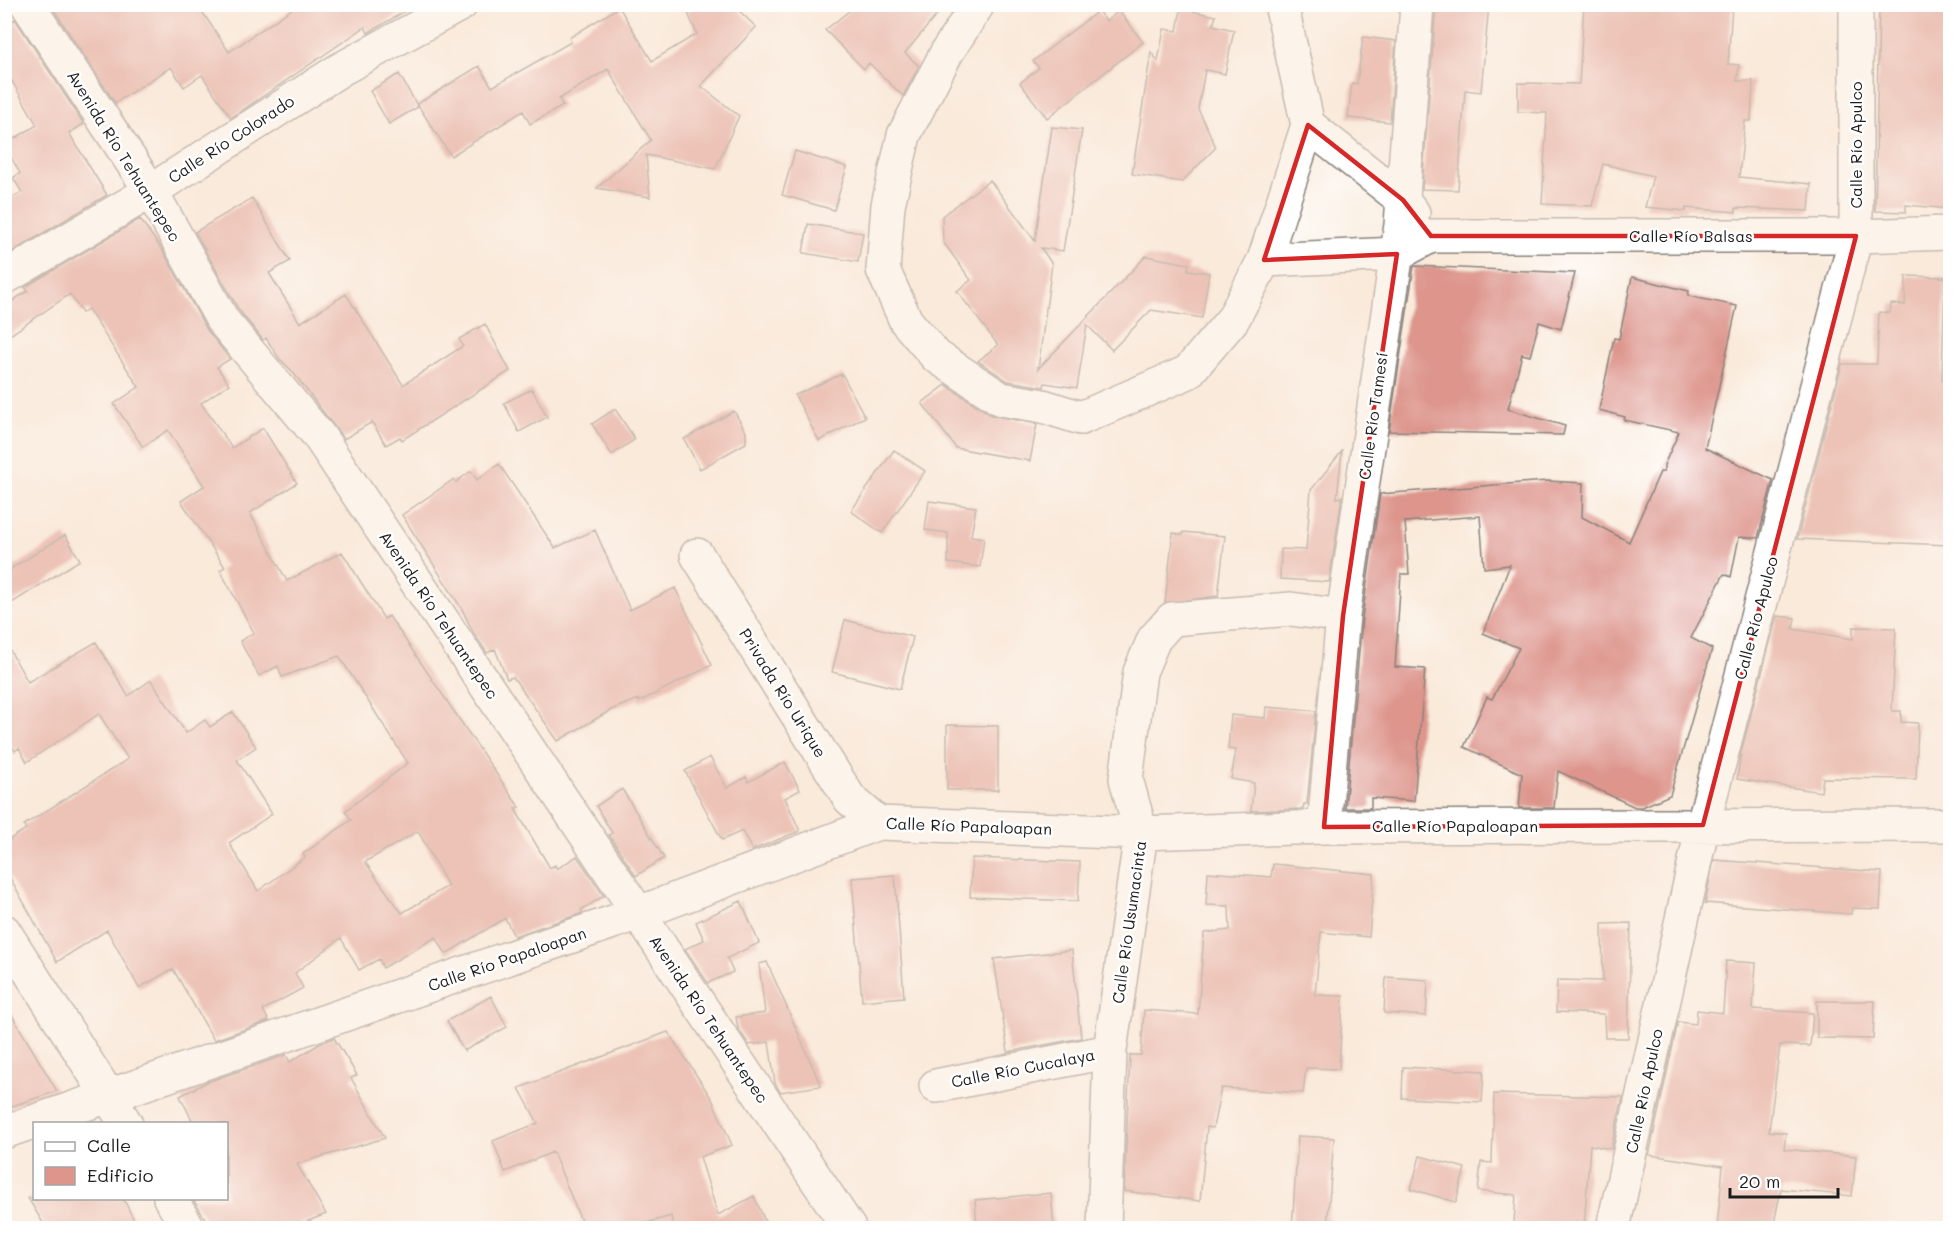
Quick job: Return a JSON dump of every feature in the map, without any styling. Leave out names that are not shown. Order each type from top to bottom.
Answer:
[{"type":"street","name":"Avenida Río Tehuantepec","points":[[27,4],[151,191],[223,321],[319,436],[849,1228]]},
{"type":"street","name":"Calle Río Colorado","points":[[4,278],[151,191],[341,69],[461,4]]},
{"type":"street","points":[[978,4],[947,51],[904,135],[888,205],[883,270],[906,321],[936,356],[1000,399],[1043,406],[1081,418],[1188,372],[1233,318],[1264,260],[1308,125],[1281,4]]},
{"type":"street","name":"Calle Río Tamesí","points":[[1324,827],[1343,616],[1397,254],[1418,4]]},
{"type":"street","name":"Calle Río Apulco","points":[[1613,1228],[1703,825],[1856,236],[1856,4]]},
{"type":"street","points":[[1308,125],[1403,200],[1431,236]]},
{"type":"street","name":"Calle Río Balsas","points":[[1264,260],[1397,254],[1431,236],[1856,236],[1950,233]]},
{"type":"street","name":"Privada Río Urique","points":[[697,555],[850,799],[878,823]]},
{"type":"street","name":"Calle Río Usumacinta","points":[[1104,1228],[1110,1050],[1141,833],[1126,779],[1140,672],[1154,639],[1172,619],[1292,609],[1343,616]]},
{"type":"street","name":"Calle Río Papaloapan","points":[[33,1122],[639,913],[878,823],[1141,833],[1324,827],[1950,825]]},
{"type":"street","points":[[4,930],[125,1122]]},
{"type":"street","name":"Calle Río Cucalaya","points":[[936,1086],[1110,1050]]},
{"type":"street","name":"Calle Río Papaloapan","points":[[4,1132],[33,1122]]},
{"type":"street","points":[[171,1200],[188,1228]]},
{"type":"street","points":[[1104,1228],[1113,1228]]},
{"type":"highlighted area","points":[[1308,125],[1403,200],[1431,236],[1856,236],[1703,825],[1324,827],[1343,616],[1397,254],[1264,260]]},
{"type":"building","points":[[50,4],[197,4],[229,52],[299,4],[417,4],[368,33],[365,27],[231,118],[202,75],[184,87],[171,67],[115,103]]},
{"type":"building","points":[[684,4],[732,4],[756,27],[701,86],[739,116],[715,169],[646,155],[650,197],[597,188],[651,140],[608,69],[559,99],[563,106],[530,124],[523,111],[451,156],[417,104],[479,66],[492,87],[571,42],[569,38],[619,7],[652,61],[697,34]]},
{"type":"building","points":[[858,4],[946,4],[905,53],[919,66],[903,96],[869,63],[864,69],[825,30]]},
{"type":"building","points":[[1436,4],[1489,4],[1481,92],[1465,90],[1458,190],[1422,189]]},
{"type":"building","points":[[1584,4],[1732,7],[1728,64],[1739,65],[1737,81],[1753,81],[1751,121],[1745,121],[1739,177],[1811,184],[1809,211],[1736,208],[1736,212],[1686,208],[1686,211],[1645,207],[1653,176],[1603,164],[1592,206],[1542,204],[1547,113],[1518,112],[1518,83],[1579,84]]},
{"type":"building","points":[[1879,6],[1937,7],[1937,12],[1950,12],[1950,209],[1906,205],[1906,212],[1875,211]]},
{"type":"building","points":[[1181,9],[1216,16],[1213,25],[1234,30],[1225,74],[1205,70],[1198,109],[1216,147],[1182,182],[1132,174],[1151,52],[1158,61],[1164,29],[1177,31]]},
{"type":"building","points":[[1098,11],[1106,21],[1119,11],[1143,42],[1047,118],[1020,83],[1039,68],[1033,61]]},
{"type":"building","points":[[15,19],[84,124],[69,133],[107,195],[5,256],[4,203],[22,192],[13,178],[20,173],[4,145],[37,125],[4,67],[4,26]]},
{"type":"building","points":[[1363,37],[1396,41],[1390,122],[1348,118],[1352,83],[1357,84]]},
{"type":"building","points":[[399,74],[418,107],[389,124],[370,91]]},
{"type":"building","points":[[1052,127],[1082,130],[1063,251],[1041,248],[1052,264],[1038,369],[1146,256],[1189,264],[1188,270],[1209,273],[1202,318],[1151,310],[1112,350],[1087,325],[1077,388],[1045,383],[1044,387],[1008,381],[978,361],[998,345],[957,291],[971,280],[943,242],[942,216],[990,180],[1035,241]]},
{"type":"building","points":[[795,151],[847,167],[834,210],[782,195]]},
{"type":"building","points":[[252,198],[290,261],[269,273],[300,323],[346,294],[403,385],[463,346],[459,339],[485,324],[510,371],[402,440],[400,437],[386,445],[372,422],[344,439],[292,371],[279,358],[266,338],[263,340],[239,310],[195,232]]},
{"type":"building","points":[[140,219],[163,251],[207,330],[230,359],[217,367],[229,384],[201,403],[232,448],[263,428],[297,483],[250,513],[287,581],[342,552],[384,619],[389,616],[519,807],[515,809],[550,868],[555,865],[557,869],[577,856],[604,896],[581,910],[583,913],[514,936],[505,918],[446,954],[436,937],[383,968],[379,959],[359,970],[341,938],[295,973],[303,988],[263,1010],[269,1021],[214,1040],[173,969],[139,988],[107,930],[57,962],[4,867],[4,843],[26,829],[24,825],[128,759],[99,714],[27,762],[19,748],[15,751],[4,734],[4,640],[28,682],[96,642],[128,696],[151,680],[186,733],[205,720],[210,727],[233,712],[256,747],[237,760],[272,814],[229,843],[258,891],[305,857],[303,854],[351,820],[345,811],[408,763],[339,656],[282,677],[278,666],[259,676],[240,641],[254,633],[220,570],[225,567],[181,501],[204,486],[168,430],[143,447],[114,404],[139,387],[88,309],[82,313],[70,294],[4,339],[4,306],[28,291],[25,287]],"holes":[[[418,831],[448,886],[402,913],[365,862]]]},
{"type":"building","points":[[808,224],[863,233],[858,262],[803,253]]},
{"type":"building","points":[[1414,266],[1575,273],[1561,329],[1539,322],[1530,356],[1522,354],[1508,409],[1565,426],[1563,435],[1389,431]]},
{"type":"building","points":[[1906,276],[1945,277],[1942,380],[1950,380],[1950,545],[1797,539],[1842,364],[1877,364],[1879,312],[1890,313],[1891,304],[1905,305]]},
{"type":"building","points":[[1632,277],[1689,291],[1688,296],[1737,306],[1705,448],[1773,480],[1758,538],[1739,537],[1731,577],[1724,574],[1691,638],[1712,649],[1670,795],[1642,807],[1635,807],[1558,771],[1554,808],[1519,808],[1522,774],[1464,747],[1487,697],[1492,699],[1519,648],[1483,633],[1510,565],[1484,568],[1480,516],[1405,522],[1409,574],[1401,574],[1395,667],[1425,669],[1414,801],[1371,798],[1371,808],[1345,808],[1362,618],[1380,494],[1547,481],[1583,483],[1582,517],[1629,542],[1660,472],[1664,472],[1664,465],[1679,432],[1624,420],[1625,417],[1599,410],[1614,338],[1619,339]]},
{"type":"building","points":[[842,374],[865,417],[819,441],[795,395]]},
{"type":"building","points":[[946,385],[991,415],[1037,424],[1030,461],[956,448],[922,403]]},
{"type":"building","points":[[532,389],[547,417],[519,432],[504,403]]},
{"type":"building","points":[[615,409],[635,439],[612,455],[592,424]]},
{"type":"building","points":[[734,411],[746,432],[746,443],[700,469],[684,439]]},
{"type":"building","points":[[894,450],[925,471],[882,533],[851,511]]},
{"type":"building","points":[[1342,451],[1337,498],[1342,497],[1329,582],[1280,579],[1281,549],[1306,550],[1311,490]]},
{"type":"building","points":[[499,464],[555,548],[595,530],[630,610],[675,588],[712,665],[639,702],[638,699],[611,710],[558,741],[513,677],[507,679],[495,649],[487,653],[402,515],[454,479],[456,482],[471,471],[477,480]]},
{"type":"building","points":[[929,501],[976,507],[971,536],[984,538],[980,567],[948,563],[948,533],[925,530]]},
{"type":"building","points":[[1183,532],[1225,536],[1218,596],[1165,603],[1173,533],[1183,535]]},
{"type":"building","points":[[65,535],[80,560],[4,608],[4,573]]},
{"type":"building","points":[[1777,616],[1795,618],[1793,629],[1853,639],[1853,627],[1896,628],[1892,711],[1901,711],[1901,722],[1918,723],[1916,779],[1823,778],[1821,792],[1737,779],[1741,752]]},
{"type":"building","points":[[845,620],[913,637],[900,689],[832,672]]},
{"type":"building","points":[[1266,707],[1316,711],[1307,804],[1304,804],[1303,809],[1251,811],[1254,783],[1231,779],[1236,750],[1228,749],[1231,715],[1265,718]]},
{"type":"building","points":[[947,725],[998,726],[998,790],[947,790]]},
{"type":"building","points":[[710,757],[727,788],[746,777],[748,782],[785,762],[800,790],[785,798],[800,831],[752,850],[742,831],[722,840],[685,771]]},
{"type":"building","points":[[622,789],[664,858],[636,876],[609,835],[612,833],[596,806]]},
{"type":"building","points":[[972,858],[1080,862],[1078,901],[970,897]]},
{"type":"building","points":[[1714,860],[1882,872],[1880,909],[1852,908],[1851,914],[1705,903]]},
{"type":"building","points":[[1273,864],[1374,874],[1369,937],[1321,932],[1315,995],[1343,996],[1339,1069],[1306,1068],[1303,1093],[1221,1088],[1213,1128],[1207,1127],[1200,1201],[1124,1191],[1130,1055],[1141,1055],[1144,1010],[1198,1014],[1204,933],[1230,930],[1229,906],[1206,905],[1208,872],[1271,877]]},
{"type":"building","points":[[895,875],[904,997],[862,1001],[852,878]]},
{"type":"building","points":[[741,901],[759,943],[727,958],[733,972],[708,983],[685,949],[704,940],[696,922]]},
{"type":"building","points":[[1631,923],[1628,1038],[1605,1038],[1604,1014],[1556,1012],[1557,980],[1603,981],[1602,924]]},
{"type":"building","points":[[1072,950],[1081,1038],[1008,1052],[994,959]]},
{"type":"building","points":[[1726,961],[1756,963],[1753,1009],[1813,1013],[1810,1046],[1780,1045],[1769,1131],[1786,1133],[1784,1149],[1856,1156],[1852,1196],[1781,1189],[1773,1228],[1717,1228],[1723,1166],[1649,1155],[1678,1022],[1696,1024],[1697,1010],[1723,1013]]},
{"type":"building","points":[[767,962],[821,1086],[780,1092],[775,1083],[769,1042],[749,1045],[738,1028],[736,1017],[765,1013],[759,964]]},
{"type":"building","points":[[1386,977],[1428,980],[1426,1016],[1384,1013]]},
{"type":"building","points":[[491,996],[507,1027],[464,1051],[447,1021]]},
{"type":"building","points":[[1817,1001],[1875,1001],[1873,1039],[1817,1038]]},
{"type":"building","points":[[4,1002],[57,1091],[4,1109]]},
{"type":"building","points":[[668,1032],[712,1099],[732,1145],[700,1157],[718,1215],[754,1196],[768,1228],[673,1228],[671,1216],[629,1228],[584,1228],[553,1152],[505,1172],[493,1141],[538,1123],[519,1088]]},
{"type":"building","points":[[334,1038],[357,1075],[351,1078],[385,1138],[297,1164],[326,1214],[290,1228],[211,1228],[193,1200],[228,1200],[228,1122],[193,1122],[180,1096],[207,1082],[286,1055],[290,1062],[321,1043]]},
{"type":"building","points":[[1403,1067],[1484,1071],[1482,1102],[1402,1098]]},
{"type":"building","points":[[1494,1094],[1623,1097],[1611,1149],[1590,1145],[1584,1228],[1514,1223],[1516,1195],[1478,1191],[1481,1162],[1492,1163]]},
{"type":"building","points":[[1298,1136],[1334,1138],[1327,1228],[1292,1228]]},
{"type":"building","points":[[1420,1156],[1465,1168],[1456,1202],[1411,1189]]},
{"type":"building","points":[[1051,1193],[1054,1228],[977,1228],[975,1200]]},
{"type":"building","points":[[28,1198],[33,1198],[33,1200],[124,1200],[138,1228],[46,1228]]}]
